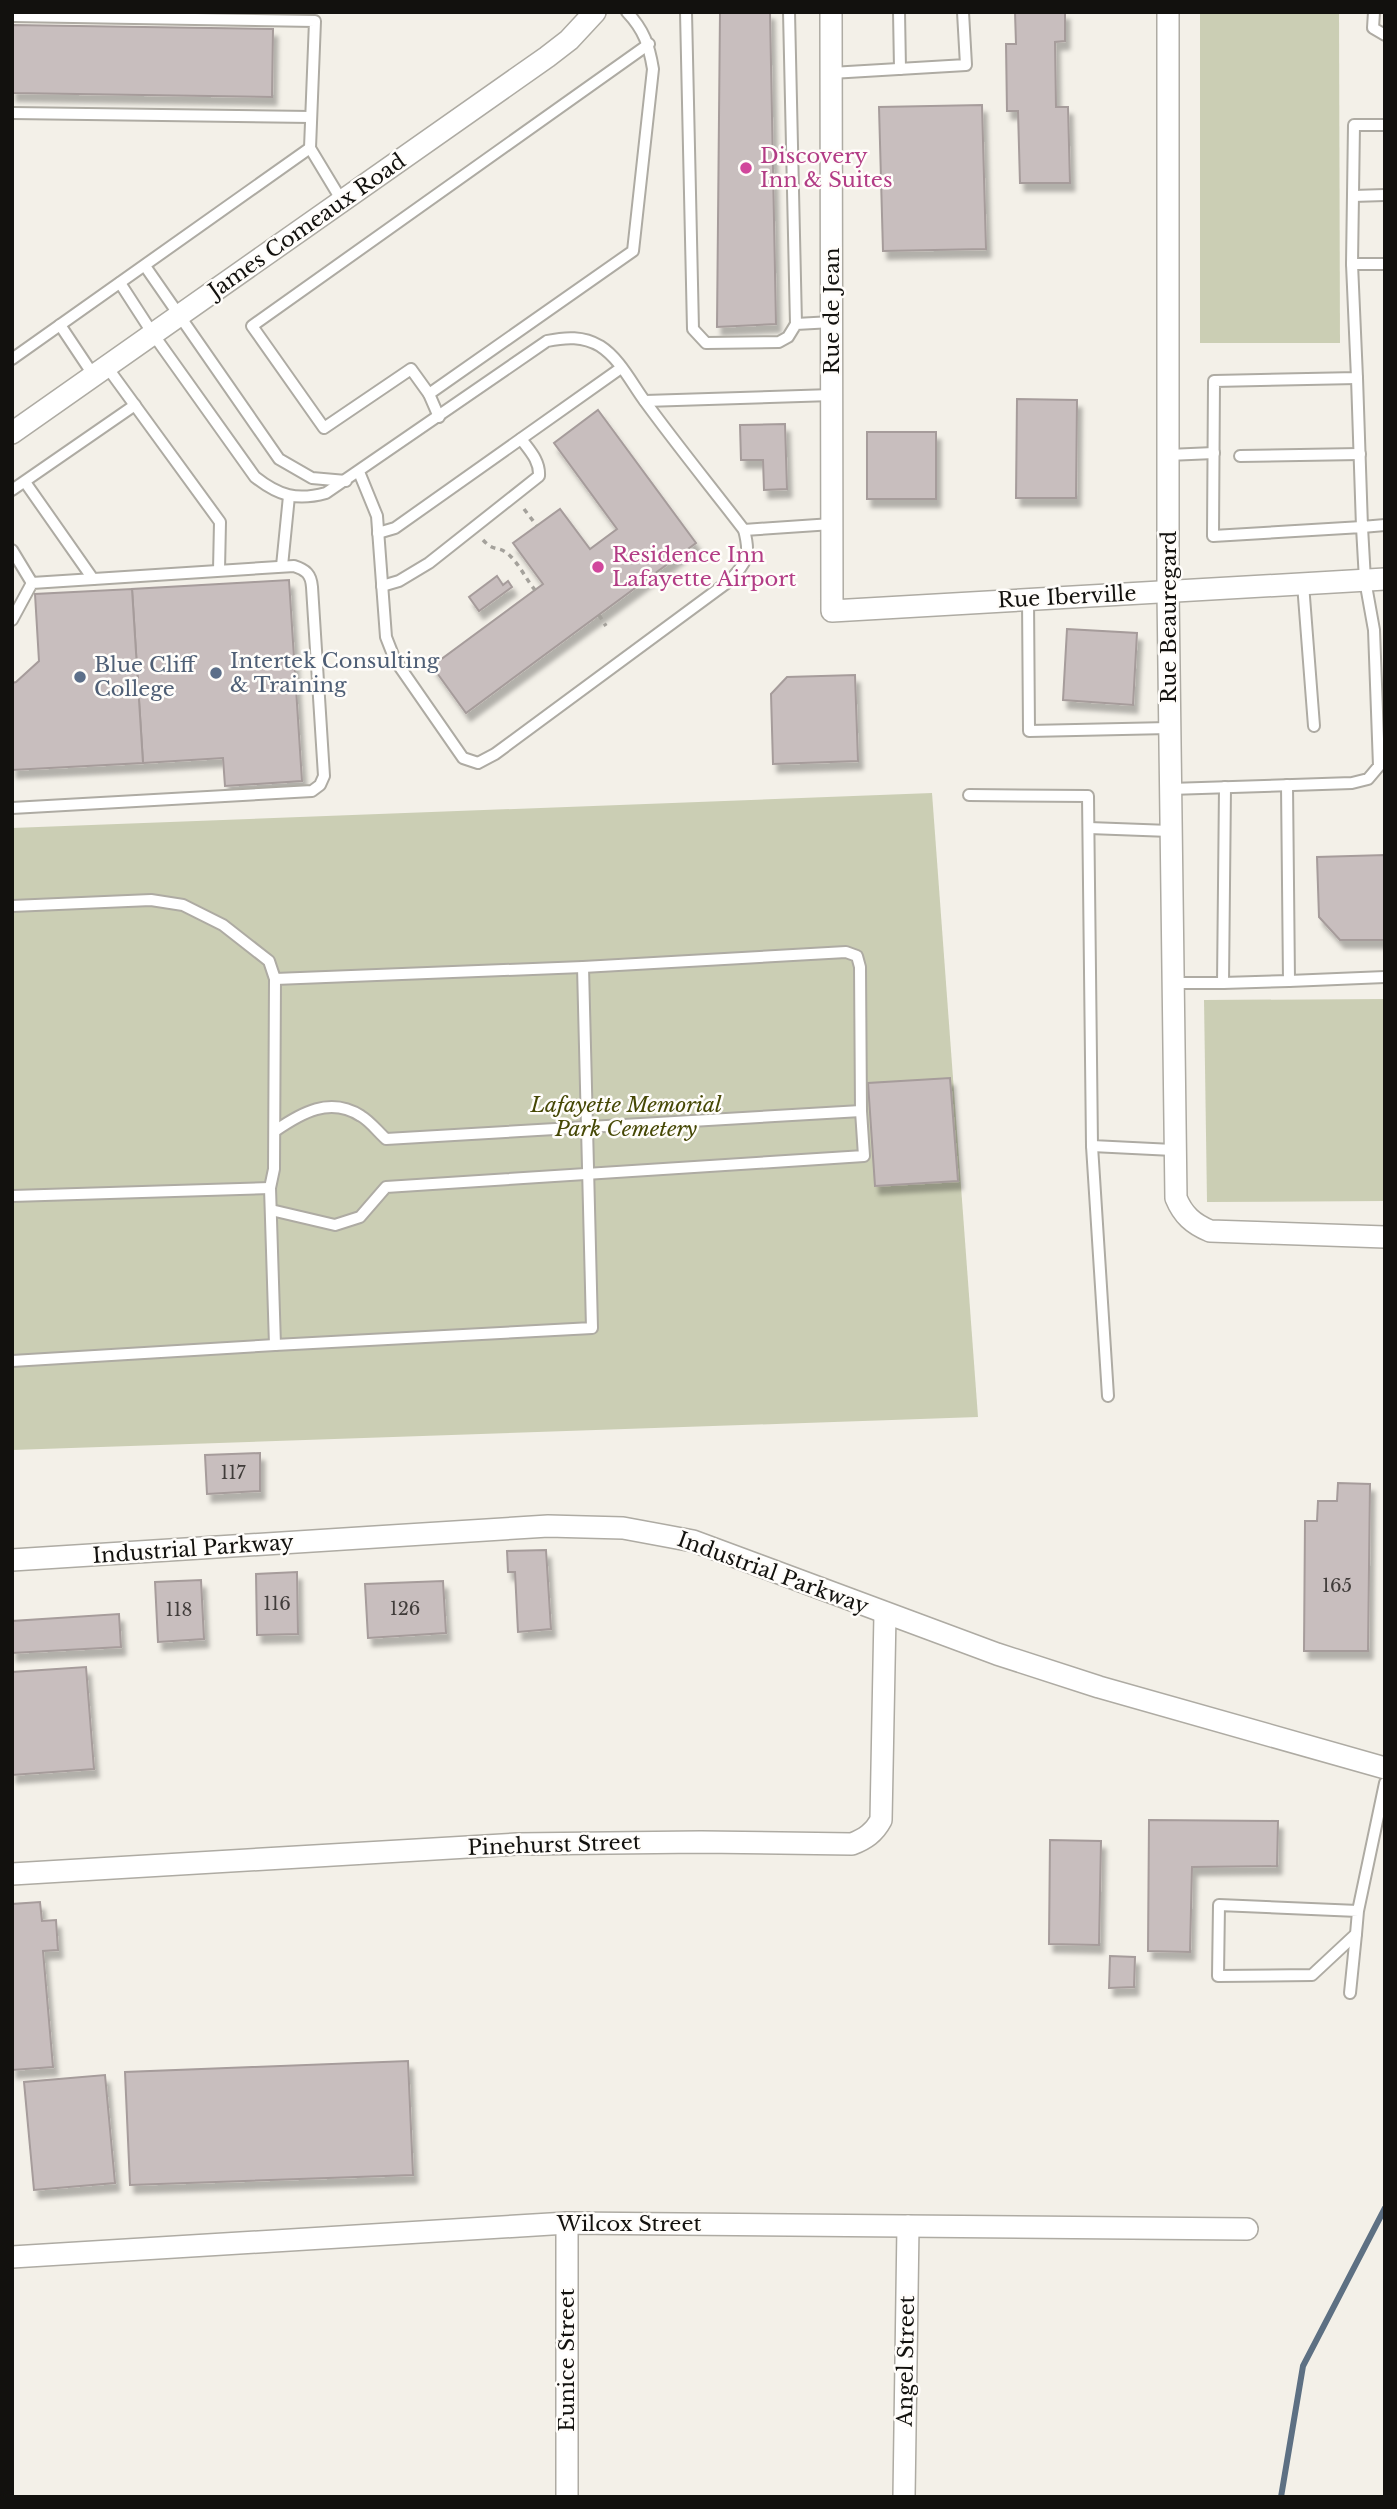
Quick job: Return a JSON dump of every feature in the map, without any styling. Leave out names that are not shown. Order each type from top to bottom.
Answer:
[{"type":"street","name":"James Comeaux Road","points":[[12,433],[547,57],[569,40],[595,12]]},
{"type":"street","name":"Rue de Jean","points":[[831,12],[832,611]]},
{"type":"street","name":"Rue Beauregard","points":[[1168,12],[1168,591],[1173,1150],[1176,1198],[1187,1218],[1197,1226],[1222,1233],[1385,1237]]},
{"type":"street","name":"Rue Iberville","points":[[832,611],[1375,579]]},
{"type":"street","name":"Industrial Parkway","points":[[12,1560],[548,1526],[623,1528],[694,1541],[885,1614],[1099,1687],[1385,1768]]},
{"type":"street","name":"Pinehurst Street","points":[[12,1874],[517,1844],[852,1844],[864,1840],[877,1828],[881,1820],[885,1614]]},
{"type":"street","name":"Wilcox Street","points":[[12,2257],[567,2223],[1247,2229]]},
{"type":"street","name":"Eunice Street","points":[[567,2223],[567,2497]]},
{"type":"street","name":"Angel Street","points":[[904,2497],[908,2226]]},
{"type":"lane","points":[[429,394],[633,251],[653,69],[649,44],[640,26],[627,12]]},
{"type":"lane","points":[[686,12],[693,329],[706,344],[779,342],[788,337],[796,324],[789,12]]},
{"type":"lane","points":[[899,12],[900,69]]},
{"type":"lane","points":[[831,73],[966,65],[963,12]]},
{"type":"lane","points":[[1374,12],[1373,28],[1385,35]]},
{"type":"lane","points":[[12,16],[315,21],[310,148],[342,201]]},
{"type":"lane","points":[[439,417],[429,394],[411,369],[324,428],[251,326],[649,44]]},
{"type":"lane","points":[[12,113],[311,117]]},
{"type":"lane","points":[[1170,789],[1352,783],[1368,779],[1378,766],[1379,630],[1375,579],[1362,527],[1353,196],[1354,125],[1385,125]]},
{"type":"lane","points":[[12,359],[310,148]]},
{"type":"lane","points":[[1353,196],[1385,195]]},
{"type":"lane","points":[[1353,264],[1385,264]]},
{"type":"lane","points":[[145,266],[279,459],[312,478],[346,481]]},
{"type":"lane","points":[[120,283],[255,477],[270,489],[289,496],[309,498],[326,493],[547,341],[582,338],[600,346],[614,358],[744,530],[749,549],[743,567],[729,582],[495,754],[478,763],[463,758],[395,660],[386,637],[377,516],[359,472]]},
{"type":"lane","points":[[796,324],[832,322]]},
{"type":"lane","points":[[60,325],[100,371],[135,405],[220,523],[219,570]]},
{"type":"lane","points":[[378,533],[396,528],[621,368]]},
{"type":"lane","points":[[1357,378],[1214,381],[1213,537],[1385,525]]},
{"type":"lane","points":[[645,401],[832,395]]},
{"type":"lane","points":[[12,490],[135,405]]},
{"type":"lane","points":[[382,586],[429,563],[539,476],[540,469],[535,457],[521,439]]},
{"type":"lane","points":[[1168,455],[1214,453]]},
{"type":"lane","points":[[1240,456],[1360,454]]},
{"type":"lane","points":[[25,482],[93,579]]},
{"type":"lane","points":[[282,566],[289,496]]},
{"type":"lane","points":[[744,530],[832,524]]},
{"type":"lane","points":[[12,550],[32,583]]},
{"type":"lane","points":[[12,808],[312,791],[320,785],[324,776],[311,578],[305,570],[282,566],[32,583]]},
{"type":"lane","points":[[12,621],[32,583]]},
{"type":"lane","points":[[1303,584],[1314,726]]},
{"type":"lane","points":[[1028,599],[1029,731],[1169,728]]},
{"type":"lane","points":[[1287,785],[1289,981]]},
{"type":"lane","points":[[1223,983],[1225,787]]},
{"type":"lane","points":[[969,795],[1088,796],[1092,1146],[1108,1396]]},
{"type":"lane","points":[[1089,828],[1171,831]]},
{"type":"lane","points":[[12,906],[151,900],[183,905],[223,925],[270,961],[275,979],[275,1131],[274,1168],[270,1188],[275,1345]]},
{"type":"lane","points":[[271,1210],[335,1225],[360,1217],[386,1187],[864,1156],[860,967],[857,956],[846,952],[583,967],[275,979]]},
{"type":"lane","points":[[12,1361],[592,1328],[583,967]]},
{"type":"lane","points":[[1172,983],[1385,977]]},
{"type":"lane","points":[[275,1131],[299,1114],[333,1106],[361,1116],[386,1139],[861,1111]]},
{"type":"lane","points":[[1092,1146],[1173,1150]]},
{"type":"lane","points":[[12,1196],[270,1188]]},
{"type":"lane","points":[[1350,1993],[1358,1911],[1381,1818],[1385,1783]]},
{"type":"lane","points":[[1356,1934],[1312,1975],[1218,1976],[1219,1905],[1358,1911]]},
{"type":"path","points":[[524,509],[537,526]]},
{"type":"path","points":[[483,540],[490,548],[505,550],[535,590]]},
{"type":"path","points":[[599,615],[606,626]]},
{"type":"green space","points":[[1200,12],[1339,12],[1340,343],[1200,343]]},
{"type":"green space","name":"Lafayette Memorial Park Cemetery","points":[[932,793],[978,1417],[12,1450],[12,828]]},
{"type":"green space","points":[[1385,999],[1385,1201],[1207,1202],[1204,1000]]},
{"type":"building","name":"Discovery Inn & Suites","points":[[720,12],[770,12],[776,324],[717,327]]},
{"type":"building","points":[[1015,12],[1065,12],[1065,41],[1055,42],[1056,107],[1068,107],[1070,183],[1020,183],[1018,111],[1007,111],[1006,44],[1016,44]]},
{"type":"building","points":[[12,25],[273,29],[272,97],[12,93]]},
{"type":"building","points":[[982,105],[986,249],[883,251],[879,107]]},
{"type":"building","points":[[1017,399],[1077,400],[1076,498],[1016,498]]},
{"type":"building","name":"Residence Inn Lafayette Airport","points":[[598,410],[696,543],[466,713],[432,666],[543,584],[513,543],[560,509],[590,549],[617,529],[554,443]]},
{"type":"building","points":[[785,424],[787,489],[764,490],[763,460],[741,460],[740,425]]},
{"type":"building","points":[[867,432],[936,432],[936,499],[867,499]]},
{"type":"building","points":[[497,576],[503,585],[508,581],[512,587],[479,611],[469,597]]},
{"type":"building","name":"Intertek Consulting & Training","points":[[289,580],[302,781],[225,786],[223,758],[143,763],[132,589]]},
{"type":"building","name":"Blue Cliff College","points":[[132,589],[143,763],[12,770],[12,683],[39,661],[35,594]]},
{"type":"building","points":[[1067,629],[1137,633],[1133,705],[1063,700]]},
{"type":"building","points":[[855,675],[858,761],[773,764],[771,694],[787,677]]},
{"type":"building","points":[[1385,855],[1385,940],[1340,940],[1319,917],[1317,857]]},
{"type":"building","points":[[950,1078],[958,1181],[875,1186],[868,1083]]},
{"type":"building","points":[[260,1453],[260,1491],[207,1494],[205,1455]]},
{"type":"building","points":[[1338,1483],[1370,1484],[1368,1651],[1304,1651],[1305,1521],[1317,1521],[1318,1501],[1337,1501]]},
{"type":"building","points":[[546,1550],[551,1629],[518,1632],[515,1572],[508,1572],[507,1551]]},
{"type":"building","points":[[297,1572],[298,1634],[257,1635],[256,1574]]},
{"type":"building","points":[[201,1580],[204,1639],[158,1642],[155,1582]]},
{"type":"building","points":[[443,1581],[446,1633],[368,1638],[365,1584]]},
{"type":"building","points":[[119,1614],[121,1647],[12,1653],[12,1621]]},
{"type":"building","points":[[86,1667],[94,1769],[12,1775],[12,1672]]},
{"type":"building","points":[[1149,1820],[1278,1821],[1277,1866],[1192,1867],[1190,1952],[1148,1951]]},
{"type":"building","points":[[1050,1840],[1101,1841],[1099,1945],[1049,1944]]},
{"type":"building","points":[[40,1902],[42,1921],[56,1920],[58,1950],[43,1951],[53,2067],[12,2070],[12,1904]]},
{"type":"building","points":[[1110,1956],[1135,1957],[1134,1987],[1109,1988]]},
{"type":"building","points":[[408,2061],[413,2175],[130,2185],[125,2072]]},
{"type":"building","points":[[105,2075],[115,2183],[34,2190],[24,2082]]},
{"type":"waterway","points":[[1281,2497],[1303,2366],[1385,2208]]},
{"type":"place","name":"Discovery Inn & Suites","points":[[746,168]]},
{"type":"place","name":"Residence Inn Lafayette Airport","points":[[598,567]]},
{"type":"place","name":"Intertek Consulting & Training","points":[[216,673]]},
{"type":"place","name":"Blue Cliff College","points":[[80,677]]}]
